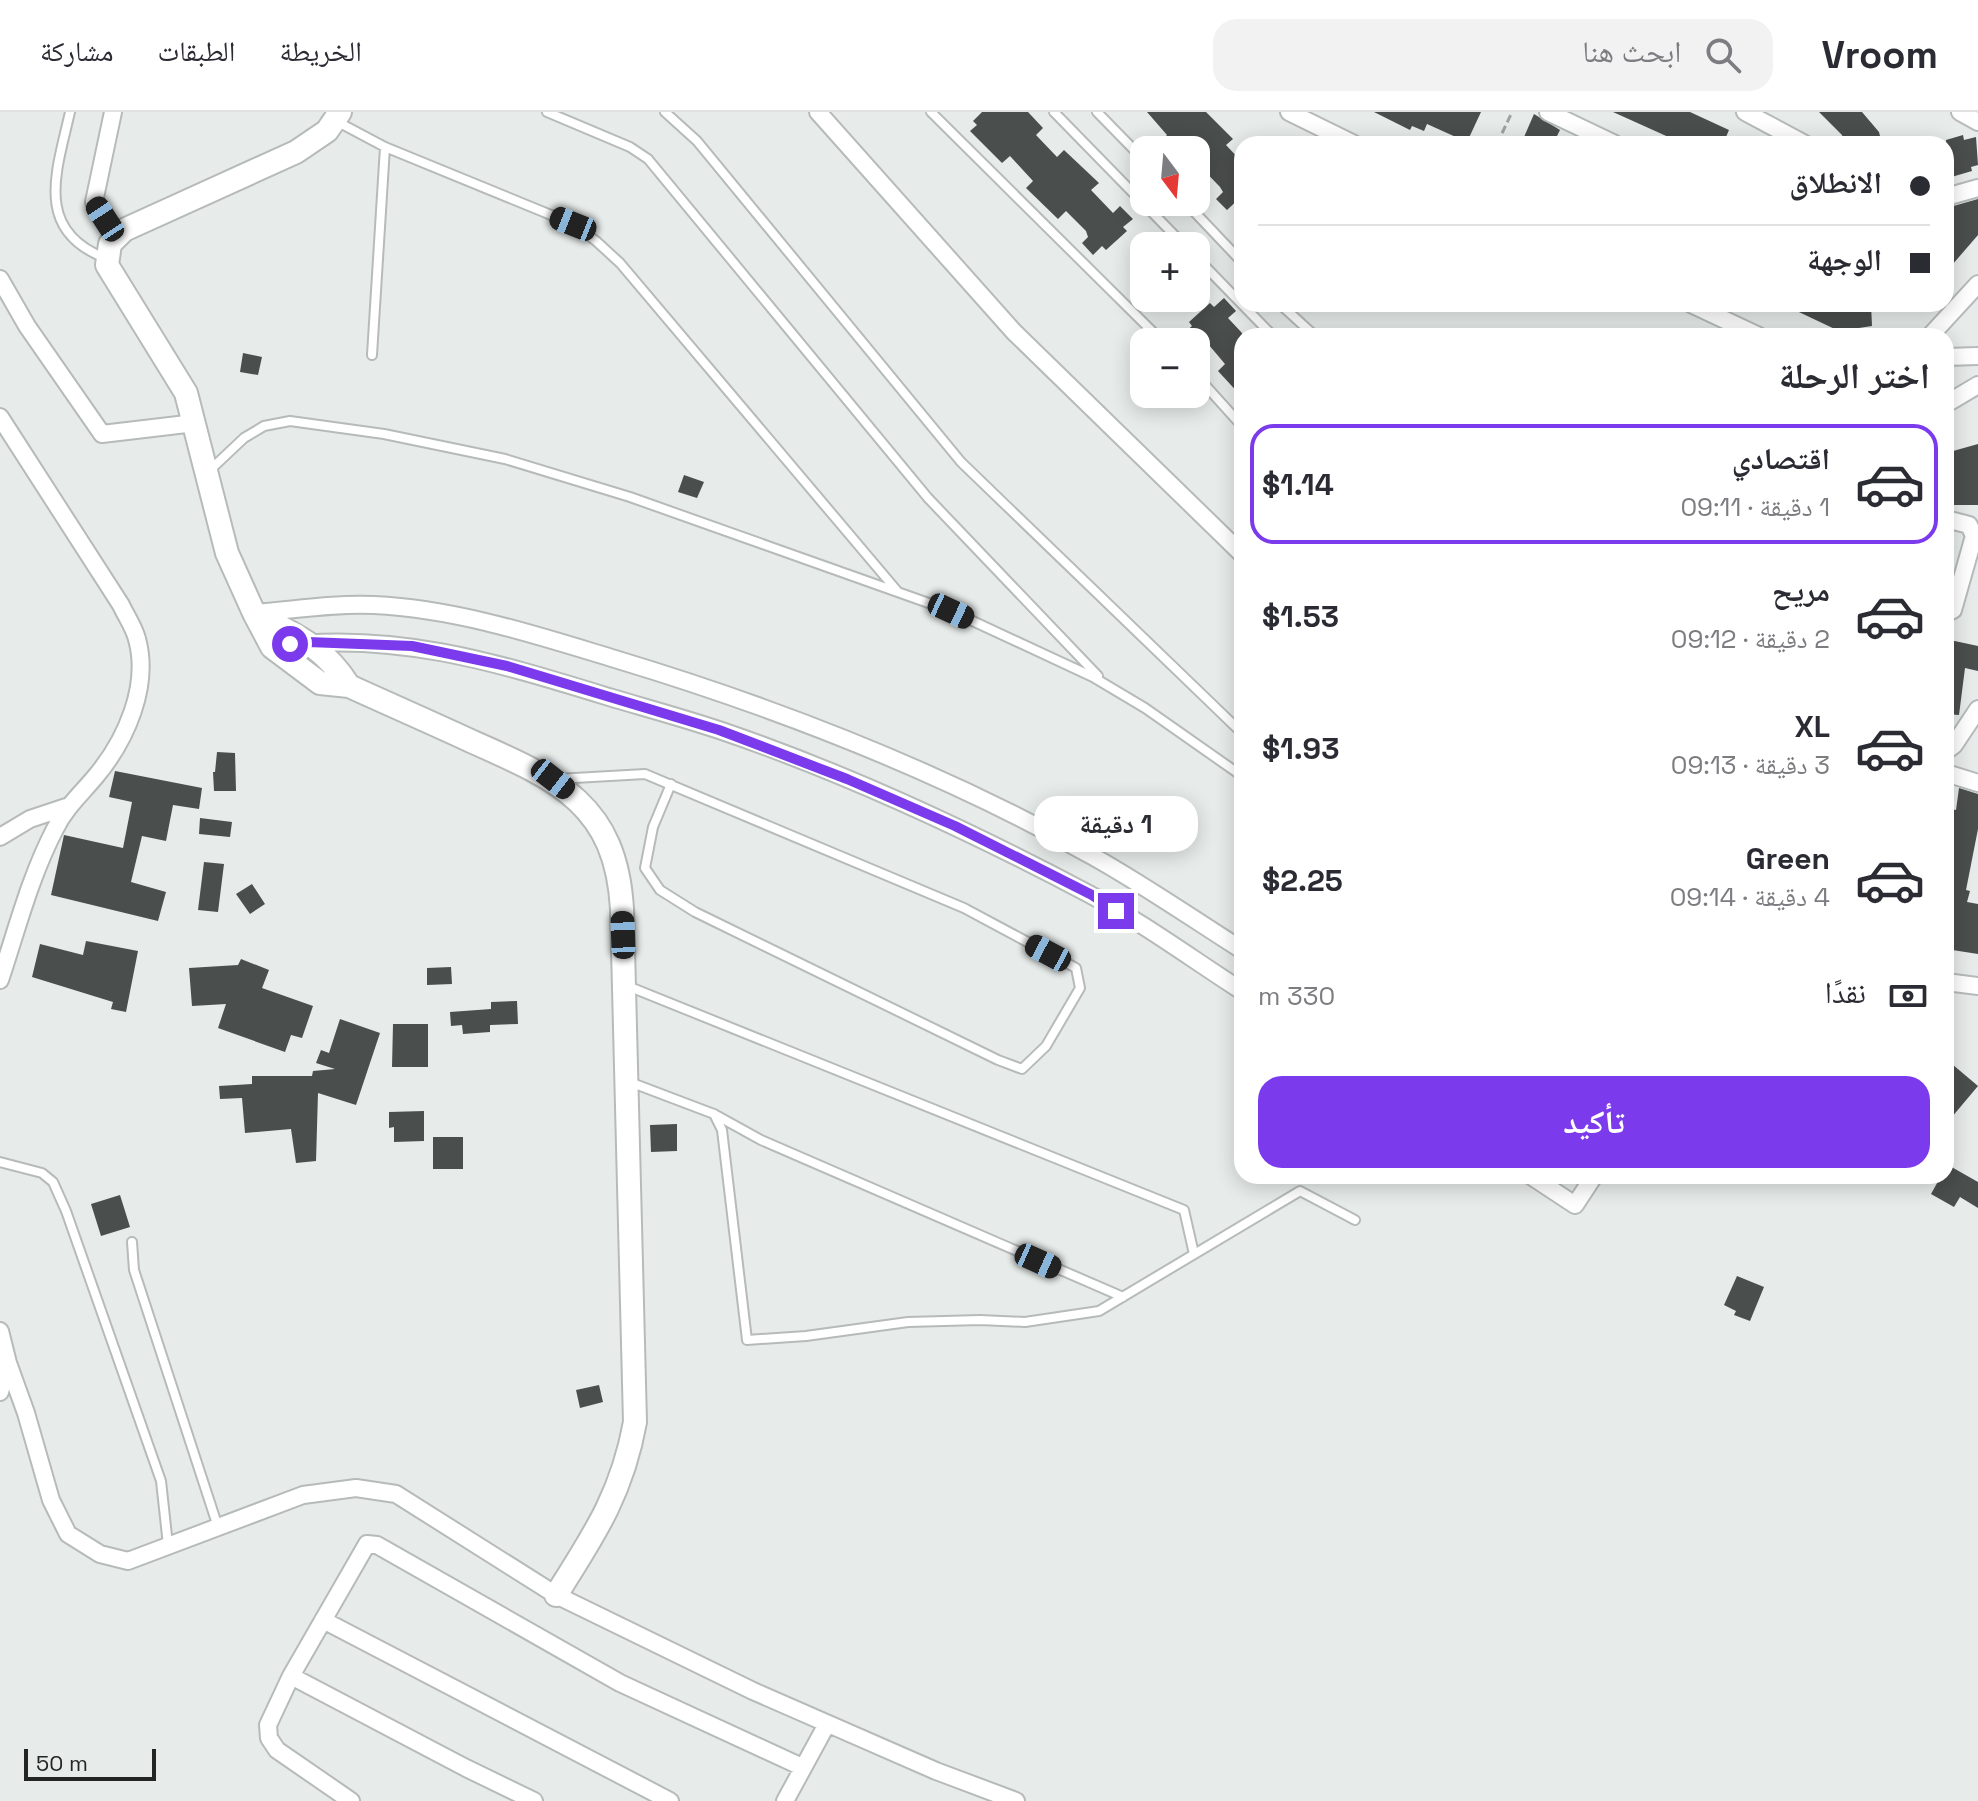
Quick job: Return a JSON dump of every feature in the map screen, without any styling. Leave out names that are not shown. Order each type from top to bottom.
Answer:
[{"type":"street","points":[[113,112],[94,202],[116,236]]},
{"type":"street","points":[[818,112],[1014,332],[1234,546]]},
{"type":"street","points":[[1289,112],[1338,136]]},
{"type":"street","points":[[1548,112],[1598,136]]},
{"type":"street","points":[[1745,112],[1790,136]]},
{"type":"street","points":[[1960,112],[1978,122]]},
{"type":"street","points":[[338,116],[327,131],[304,148],[116,236],[110,244],[107,258],[111,275],[183,385],[227,553],[272,647],[320,683],[349,686],[553,779],[585,808],[604,836],[616,866],[621,888],[635,1422],[630,1451],[611,1506],[556,1595]]},
{"type":"street","points":[[1954,195],[1978,188]]},
{"type":"street","points":[[0,279],[27,326],[102,434],[195,423]]},
{"type":"street","points":[[1954,310],[1978,284]]},
{"type":"street","points":[[1708,312],[1742,328]]},
{"type":"street","points":[[1937,328],[1952,312]]},
{"type":"street","points":[[1954,357],[1978,356]]},
{"type":"street","points":[[1954,399],[1978,385]]},
{"type":"street","points":[[0,417],[121,605],[136,636],[140,656],[136,702],[119,741],[97,774],[66,807],[53,831],[23,903],[0,980]]},
{"type":"street","points":[[1954,521],[1969,525],[1974,536],[1954,606]]},
{"type":"street","points":[[254,613],[371,605],[447,612],[708,687],[829,732],[1023,819],[1096,858],[1234,945]]},
{"type":"street","points":[[254,613],[308,642],[334,662],[349,686]]},
{"type":"street","points":[[272,647],[308,642],[412,646],[507,666],[719,730],[847,779],[969,833],[1092,895],[1234,986]]},
{"type":"street","points":[[1954,745],[1978,709]]},
{"type":"street","points":[[1954,776],[1978,783]]},
{"type":"street","points":[[0,837],[30,819],[66,807]]},
{"type":"street","points":[[1954,983],[1978,986]]},
{"type":"street","points":[[1543,1184],[1575,1205],[1589,1184]]},
{"type":"street","points":[[0,1331],[51,1500],[68,1534],[100,1554],[128,1561],[303,1495],[356,1488],[396,1494],[556,1595],[753,1691],[936,1771],[1016,1801]]},
{"type":"street","points":[[0,1392],[8,1363]]},
{"type":"street","points":[[351,1801],[277,1750],[269,1738],[268,1725],[291,1676],[367,1544],[377,1545],[620,1683],[802,1767]]},
{"type":"street","points":[[323,1620],[670,1801]]},
{"type":"street","points":[[291,1676],[534,1801]]},
{"type":"street","points":[[785,1801],[827,1724]]},
{"type":"lane","points":[[70,112],[54,184],[57,214],[64,229],[90,252],[107,258]]},
{"type":"lane","points":[[547,112],[630,147],[648,159],[928,498],[1107,685]]},
{"type":"lane","points":[[665,112],[697,141],[961,462],[1234,725]]},
{"type":"lane","points":[[931,112],[1149,328]]},
{"type":"lane","points":[[1054,112],[1171,232]]},
{"type":"lane","points":[[1097,112],[1130,146]]},
{"type":"lane","points":[[338,116],[385,147],[573,224],[596,241],[620,263],[899,592]]},
{"type":"lane","points":[[372,355],[385,147]]},
{"type":"lane","points":[[1198,216],[1234,254]]},
{"type":"lane","points":[[1210,271],[1234,296]]},
{"type":"lane","points":[[1250,312],[1265,328]]},
{"type":"lane","points":[[1289,312],[1306,328]]},
{"type":"lane","points":[[1210,391],[1234,417]]},
{"type":"lane","points":[[208,472],[244,438],[264,426],[290,421],[384,434],[505,459],[630,497],[951,611],[1107,685],[1234,770]]},
{"type":"lane","points":[[553,779],[645,774],[671,784],[964,908],[1076,968],[1080,988],[1046,1046],[1022,1069],[998,1060],[695,912],[660,890],[645,868],[653,827],[671,784]]},
{"type":"lane","points":[[624,985],[1184,1210],[1194,1254]]},
{"type":"lane","points":[[626,1081],[714,1114],[761,1140],[1123,1297]]},
{"type":"lane","points":[[714,1114],[722,1130],[747,1340],[806,1336],[908,1322],[1025,1322],[1099,1311],[1300,1191],[1355,1220]]},
{"type":"lane","points":[[0,1162],[42,1173],[53,1182],[62,1202],[161,1481],[169,1546]]},
{"type":"lane","points":[[132,1242],[134,1270],[218,1527]]},
{"type":"path","points":[[1501,136],[1512,112]]},
{"type":"building","points":[[982,112],[1028,112],[1043,128],[1036,135],[1057,157],[1064,150],[1099,183],[1091,190],[1113,213],[1120,206],[1133,219],[1123,227],[1127,231],[1106,250],[1102,246],[1093,255],[1082,243],[1088,237],[1086,231],[1066,211],[1058,219],[1026,188],[1033,181],[1010,156],[1002,163],[970,131],[977,125],[973,121]]},
{"type":"building","points":[[1147,112],[1206,112],[1233,139],[1226,145],[1234,154],[1234,203],[1227,210],[1216,199],[1223,192],[1210,177],[1210,136],[1166,136]]},
{"type":"building","points":[[1374,112],[1481,112],[1470,136],[1454,136],[1427,124],[1424,131],[1412,126],[1410,130]]},
{"type":"building","points":[[1613,112],[1690,112],[1729,130],[1726,136],[1666,136]]},
{"type":"building","points":[[1819,112],[1862,112],[1880,136],[1842,136]]},
{"type":"building","points":[[1534,114],[1560,130],[1557,136],[1524,136]]},
{"type":"building","points":[[1963,135],[1964,140],[1976,137],[1978,165],[1971,167],[1972,171],[1954,176],[1954,138]]},
{"type":"building","points":[[1978,199],[1978,235],[1954,263],[1954,206]]},
{"type":"building","points":[[1224,298],[1234,309],[1235,312],[1228,318],[1237,328],[1234,328],[1234,388],[1218,371],[1225,364],[1210,346],[1210,328],[1190,328],[1192,326],[1189,322],[1200,312],[1210,312],[1210,303],[1214,307]]},
{"type":"building","points":[[1799,312],[1871,312],[1872,326],[1833,328]]},
{"type":"building","points":[[243,353],[262,357],[258,375],[240,372]]},
{"type":"building","points":[[1978,444],[1978,505],[1954,505],[1954,451]]},
{"type":"building","points":[[684,475],[704,482],[697,498],[678,492]]},
{"type":"building","points":[[1954,641],[1978,646],[1978,671],[1965,668],[1959,715],[1954,715]]},
{"type":"building","points":[[217,752],[235,753],[236,791],[214,791],[213,772]]},
{"type":"building","points":[[115,771],[202,788],[199,809],[173,805],[166,841],[142,836],[131,882],[166,892],[158,921],[51,895],[64,835],[123,848],[132,802],[109,797]]},
{"type":"building","points":[[1959,788],[1978,794],[1978,829],[1966,890],[1970,891],[1967,902],[1978,904],[1978,954],[1954,950]]},
{"type":"building","points":[[200,818],[232,822],[230,837],[199,834]]},
{"type":"building","points":[[204,862],[224,864],[218,912],[198,910]]},
{"type":"building","points":[[252,884],[265,904],[250,914],[236,894]]},
{"type":"building","points":[[86,941],[138,951],[126,1012],[111,1009],[113,1002],[32,977],[40,944],[83,955]]},
{"type":"building","points":[[241,959],[269,970],[262,988],[313,1006],[302,1038],[291,1035],[285,1052],[218,1028],[226,1004],[192,1006],[189,968],[238,965]]},
{"type":"building","points":[[451,967],[452,984],[427,985],[427,968]]},
{"type":"building","points":[[517,1001],[518,1024],[490,1025],[490,1032],[463,1034],[462,1025],[451,1026],[450,1012],[491,1009],[491,1002]]},
{"type":"building","points":[[340,1019],[380,1033],[356,1105],[318,1093],[316,1161],[296,1163],[291,1129],[245,1133],[242,1098],[220,1099],[219,1086],[252,1084],[252,1076],[312,1076],[313,1071],[335,1069],[316,1063],[321,1050],[329,1053]]},
{"type":"building","points":[[393,1024],[428,1024],[428,1067],[392,1067]]},
{"type":"building","points":[[1954,1066],[1978,1086],[1954,1114]]},
{"type":"building","points":[[424,1111],[424,1141],[394,1142],[394,1127],[389,1128],[389,1112]]},
{"type":"building","points":[[677,1124],[677,1151],[651,1152],[650,1125]]},
{"type":"building","points":[[433,1137],[463,1137],[463,1169],[433,1169]]},
{"type":"building","points":[[1954,1168],[1978,1182],[1978,1208],[1960,1197],[1954,1207],[1931,1194],[1937,1184],[1954,1184]]},
{"type":"building","points":[[120,1195],[130,1227],[101,1236],[91,1204]]},
{"type":"building","points":[[1737,1276],[1764,1287],[1750,1321],[1734,1315],[1736,1311],[1724,1305]]},
{"type":"building","points":[[599,1385],[603,1402],[580,1408],[576,1390]]},
{"type":"route","points":[[290,644],[412,646],[507,666],[719,730],[847,779],[955,826],[1092,895],[1116,911]]}]
